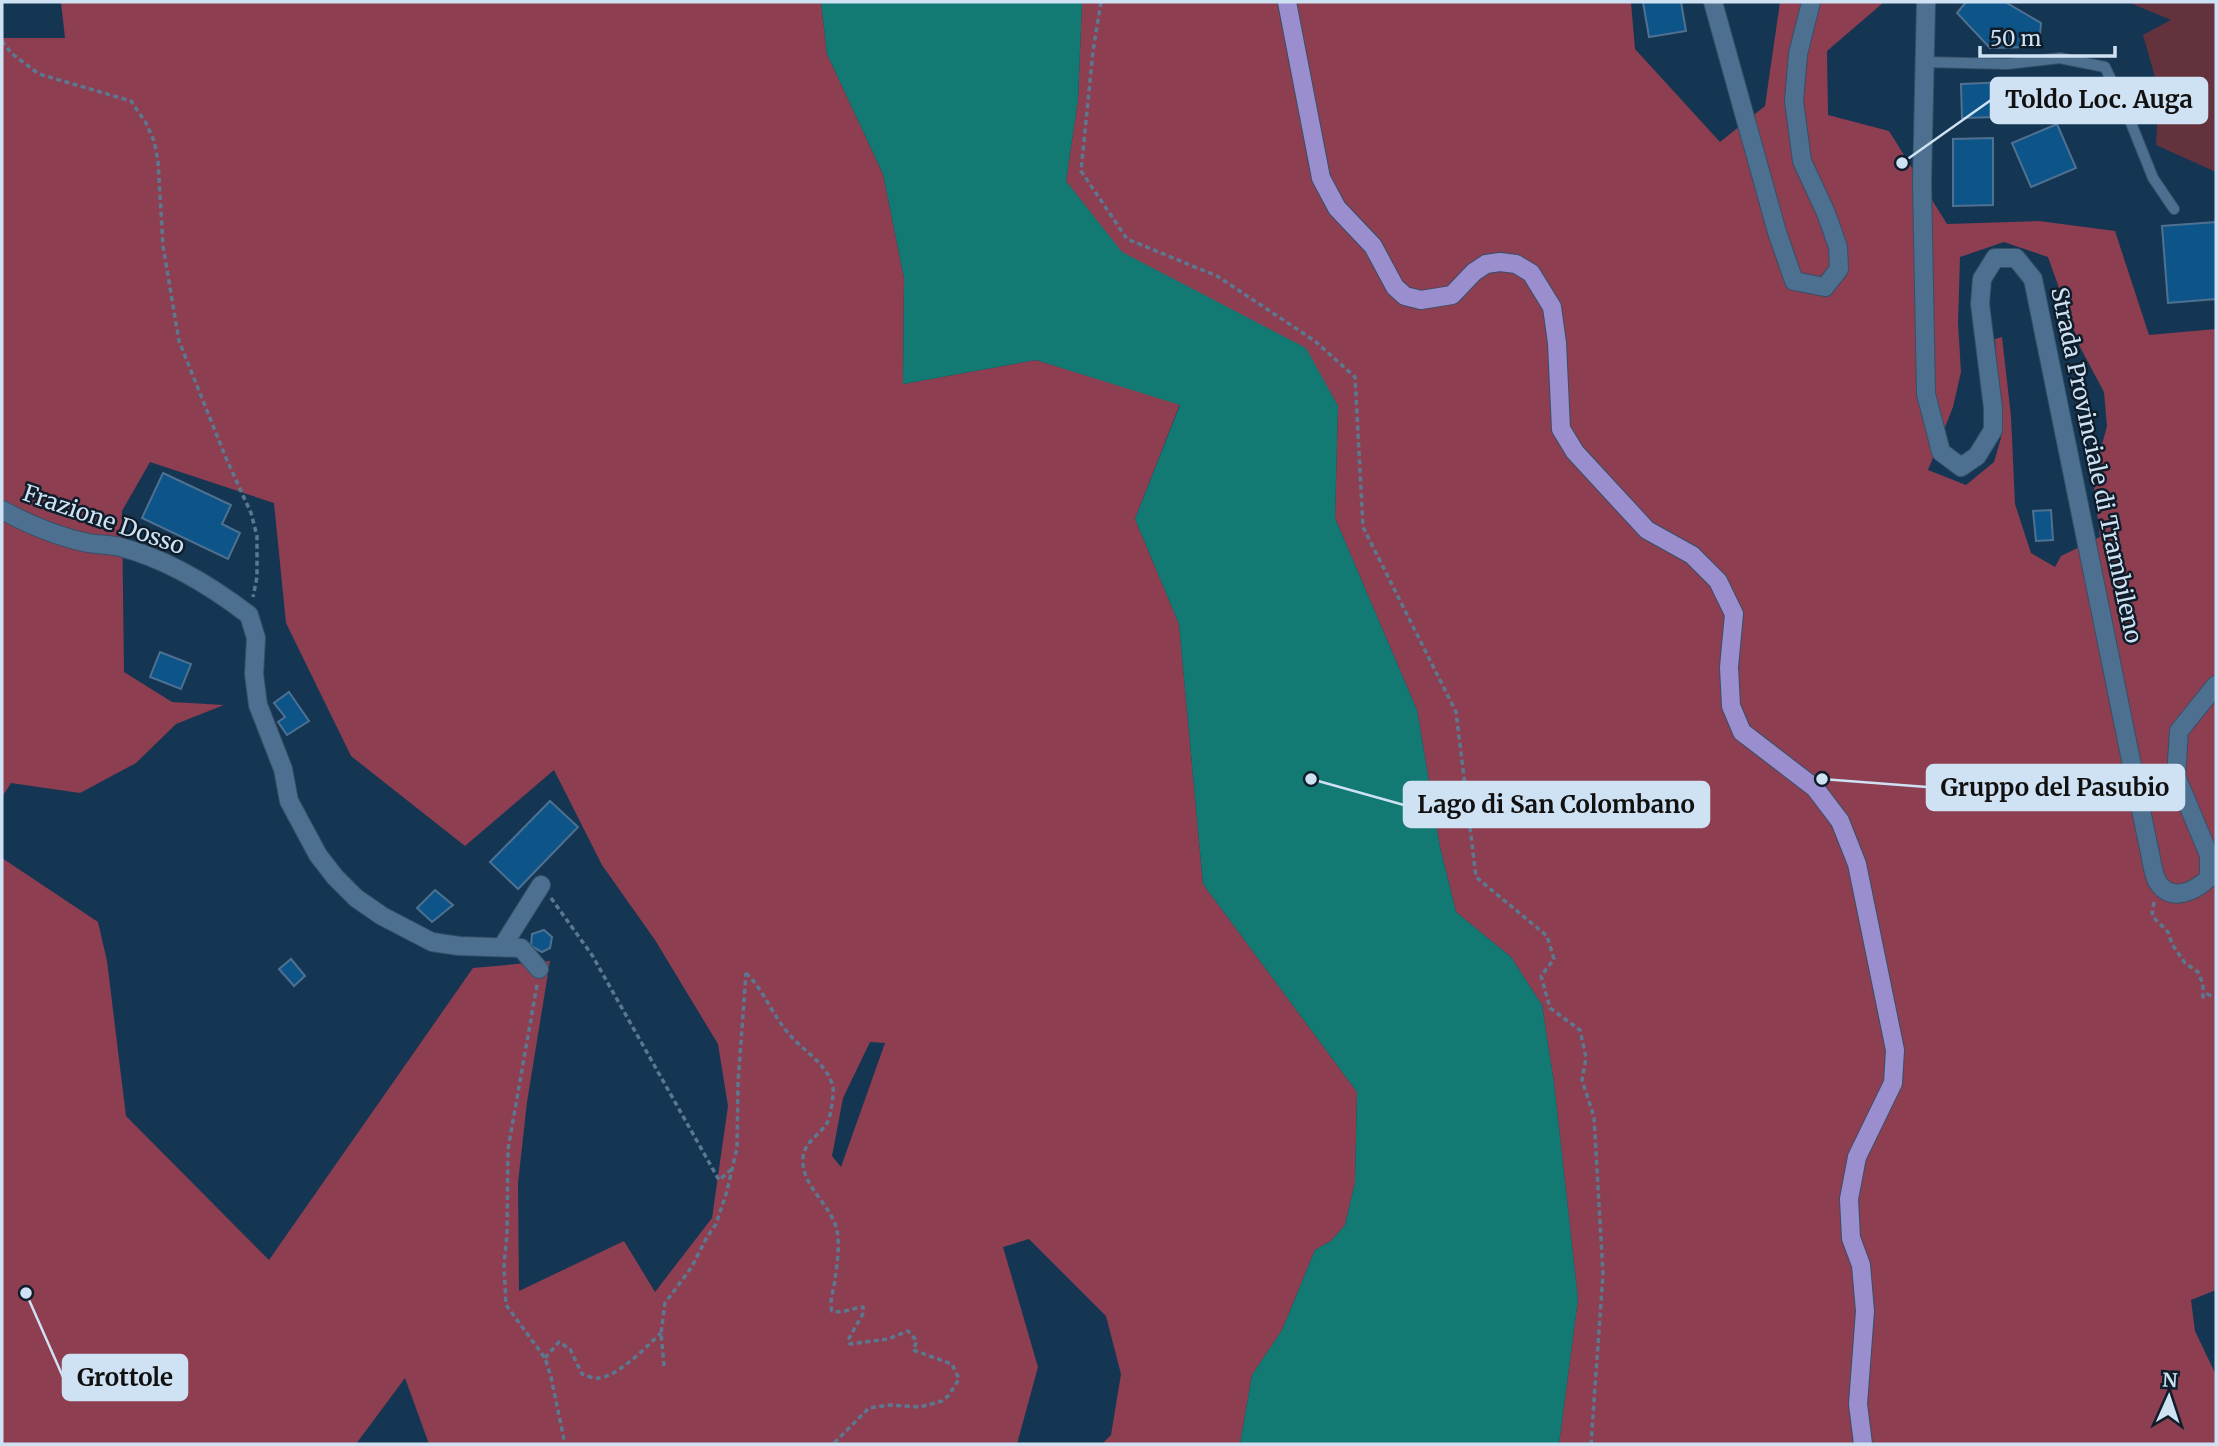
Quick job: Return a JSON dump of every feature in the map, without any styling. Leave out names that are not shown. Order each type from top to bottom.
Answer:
[{"type":"main road","points":[[1287,2],[1321,178],[1337,208],[1373,246],[1395,287],[1405,296],[1421,300],[1452,295],[1474,272],[1486,264],[1516,264],[1531,273],[1552,307],[1557,343],[1561,429],[1575,453],[1647,530],[1692,555],[1718,582],[1734,614],[1730,667],[1731,706],[1742,732],[1815,788],[1840,821],[1857,864],[1895,1050],[1893,1083],[1857,1157],[1849,1199],[1852,1238],[1861,1265],[1866,1311],[1858,1404],[1863,1444]]},
{"type":"street","points":[[1713,2],[1777,232],[1794,281],[1825,287],[1839,269],[1838,247],[1802,161],[1794,101],[1798,54],[1811,2]]},
{"type":"street","name":"Strada Provinciale di Trambileno","points":[[1926,2],[1922,182],[1926,394],[1941,452],[1961,467],[1978,456],[1993,430],[1993,408],[1980,304],[1982,279],[1995,258],[2016,258],[2033,279],[2157,881]]},
{"type":"street","name":"Frazione Dosso","points":[[2,510],[21,520],[69,537],[118,546],[146,555],[204,584],[249,615]]},
{"type":"street","points":[[249,615],[256,638],[254,674],[257,705],[283,769],[289,801],[318,855],[335,877],[356,898],[382,916],[432,942],[459,946],[522,948],[539,969]]},
{"type":"street","points":[[2157,881],[2167,892],[2183,894],[2198,889],[2209,878],[2209,855],[2176,776],[2179,731],[2216,685]]},
{"type":"street","points":[[502,947],[541,886]]},
{"type":"lane","points":[[1925,62],[2007,64],[2060,58],[2105,67],[2152,177],[2174,209]]},
{"type":"path","points":[[1101,2],[1093,51],[1081,171],[1126,239],[1217,275],[1315,341],[1355,377],[1363,527],[1455,712],[1476,877],[1547,936],[1554,959],[1541,976],[1550,1008],[1580,1030],[1587,1058],[1582,1080],[1594,1117],[1603,1274],[1591,1444]]},
{"type":"path","points":[[2,41],[11,53],[38,74],[131,101],[146,122],[158,161],[163,246],[179,341],[251,513],[257,536],[257,577],[249,615]]},
{"type":"path","points":[[2157,881],[2152,916],[2168,932],[2172,944],[2185,963],[2198,972],[2203,984],[2203,997],[2207,994],[2216,998]]},
{"type":"path","points":[[541,886],[592,955],[719,1180],[733,1168]]},
{"type":"path","points":[[539,969],[508,1149],[504,1266],[506,1305],[545,1358],[565,1444]]},
{"type":"path","points":[[664,1366],[661,1333],[664,1303],[691,1268],[716,1224],[733,1168],[737,1148],[738,1083],[746,973],[757,984],[765,1001],[789,1035],[819,1062],[833,1088],[828,1121],[807,1145],[803,1158],[806,1176],[837,1230],[836,1279],[830,1306],[832,1311],[839,1313],[863,1307],[864,1312],[849,1340],[850,1344],[888,1339],[908,1331],[917,1340],[913,1350],[952,1364],[958,1372],[959,1379],[942,1401],[920,1408],[890,1405],[869,1408],[833,1444]]},
{"type":"path","points":[[545,1358],[559,1342],[569,1349],[582,1374],[598,1378],[626,1364],[661,1333]]},
{"type":"shaded area","points":[[61,2],[821,2],[827,54],[883,174],[904,278],[903,384],[1036,360],[1180,404],[1135,519],[1179,624],[1203,884],[1357,1092],[1355,1183],[1345,1225],[1331,1241],[1315,1250],[1282,1330],[1252,1375],[1240,1444],[1102,1444],[1111,1435],[1121,1374],[1106,1316],[1029,1239],[1003,1247],[1038,1367],[1017,1444],[429,1444],[405,1378],[356,1444],[2,1444],[2,858],[98,922],[107,961],[126,1116],[269,1260],[473,968],[550,961],[527,1102],[518,1183],[519,1291],[624,1241],[655,1292],[712,1218],[728,1106],[718,1044],[655,940],[602,865],[554,770],[465,846],[351,756],[286,623],[274,503],[150,462],[122,511],[124,672],[172,702],[224,705],[176,724],[136,763],[80,793],[11,783],[2,797],[2,38],[65,38]],"holes":[[[870,1042],[885,1043],[841,1167],[832,1156],[843,1098]]]},
{"type":"shaded area","points":[[821,2],[1082,2],[1078,100],[1066,181],[1122,252],[1306,348],[1338,406],[1335,518],[1417,710],[1440,847],[1456,912],[1511,957],[1542,1005],[1554,1083],[1578,1299],[1559,1444],[1240,1444],[1252,1375],[1282,1330],[1315,1250],[1331,1241],[1345,1225],[1355,1183],[1357,1092],[1203,884],[1179,624],[1135,519],[1180,405],[1036,360],[903,384],[904,278],[883,174],[827,54]]},
{"type":"shaded area","points":[[1082,2],[1631,2],[1635,49],[1720,142],[1765,106],[1780,2],[1884,2],[1827,51],[1828,115],[1889,131],[1947,224],[2039,221],[2115,231],[2149,335],[2216,329],[2216,1290],[2191,1300],[2195,1331],[2216,1375],[2216,1444],[1559,1444],[1578,1299],[1554,1083],[1542,1005],[1511,957],[1456,912],[1440,847],[1417,710],[1335,518],[1338,406],[1305,348],[1121,252],[1066,181],[1078,100]],"holes":[[[2004,242],[2048,257],[2080,347],[2104,392],[2107,426],[2093,478],[2100,537],[2061,556],[2055,567],[2031,553],[2015,504],[2011,417],[2002,337],[1995,339],[2001,438],[1994,462],[1966,485],[1928,470],[1953,407],[1961,372],[1958,323],[1960,257]]]},
{"type":"shaded area","points":[[2128,2],[2216,2],[2216,172],[2156,145],[2159,91],[2143,35],[2171,20]]},
{"type":"building","points":[[1643,2],[1681,2],[1686,31],[1649,37]]},
{"type":"building","points":[[1966,2],[2005,2],[2041,23],[2039,47],[1990,48],[1957,13]]},
{"type":"building","points":[[2032,81],[2033,116],[1962,118],[1961,84]]},
{"type":"building","points":[[2057,124],[2076,168],[2031,187],[2012,143]]},
{"type":"building","points":[[1993,138],[1993,205],[1953,206],[1953,139]]},
{"type":"building","points":[[2216,222],[2216,299],[2168,303],[2162,226]]},
{"type":"building","points":[[163,473],[231,505],[222,524],[240,533],[228,559],[142,518]]},
{"type":"building","points":[[2051,510],[2053,540],[2036,541],[2033,511]]},
{"type":"building","points":[[160,652],[191,664],[181,689],[150,677]]},
{"type":"building","points":[[289,692],[309,721],[287,735],[278,722],[285,717],[274,703]]},
{"type":"building","points":[[550,801],[578,827],[518,889],[490,862]]},
{"type":"building","points":[[435,890],[453,905],[432,922],[417,908]]},
{"type":"building","points":[[544,930],[552,937],[550,948],[542,952],[531,946],[532,934]]},
{"type":"building","points":[[291,959],[305,976],[294,986],[279,969]]},
{"type":"place","name":"Toldo Loc. Auga","points":[[1902,163]]},
{"type":"place","name":"Lago di San Colombano","points":[[1311,779]]},
{"type":"place","name":"Gruppo del Pasubio","points":[[1822,779]]},
{"type":"place","name":"Grottole","points":[[26,1293]]}]
